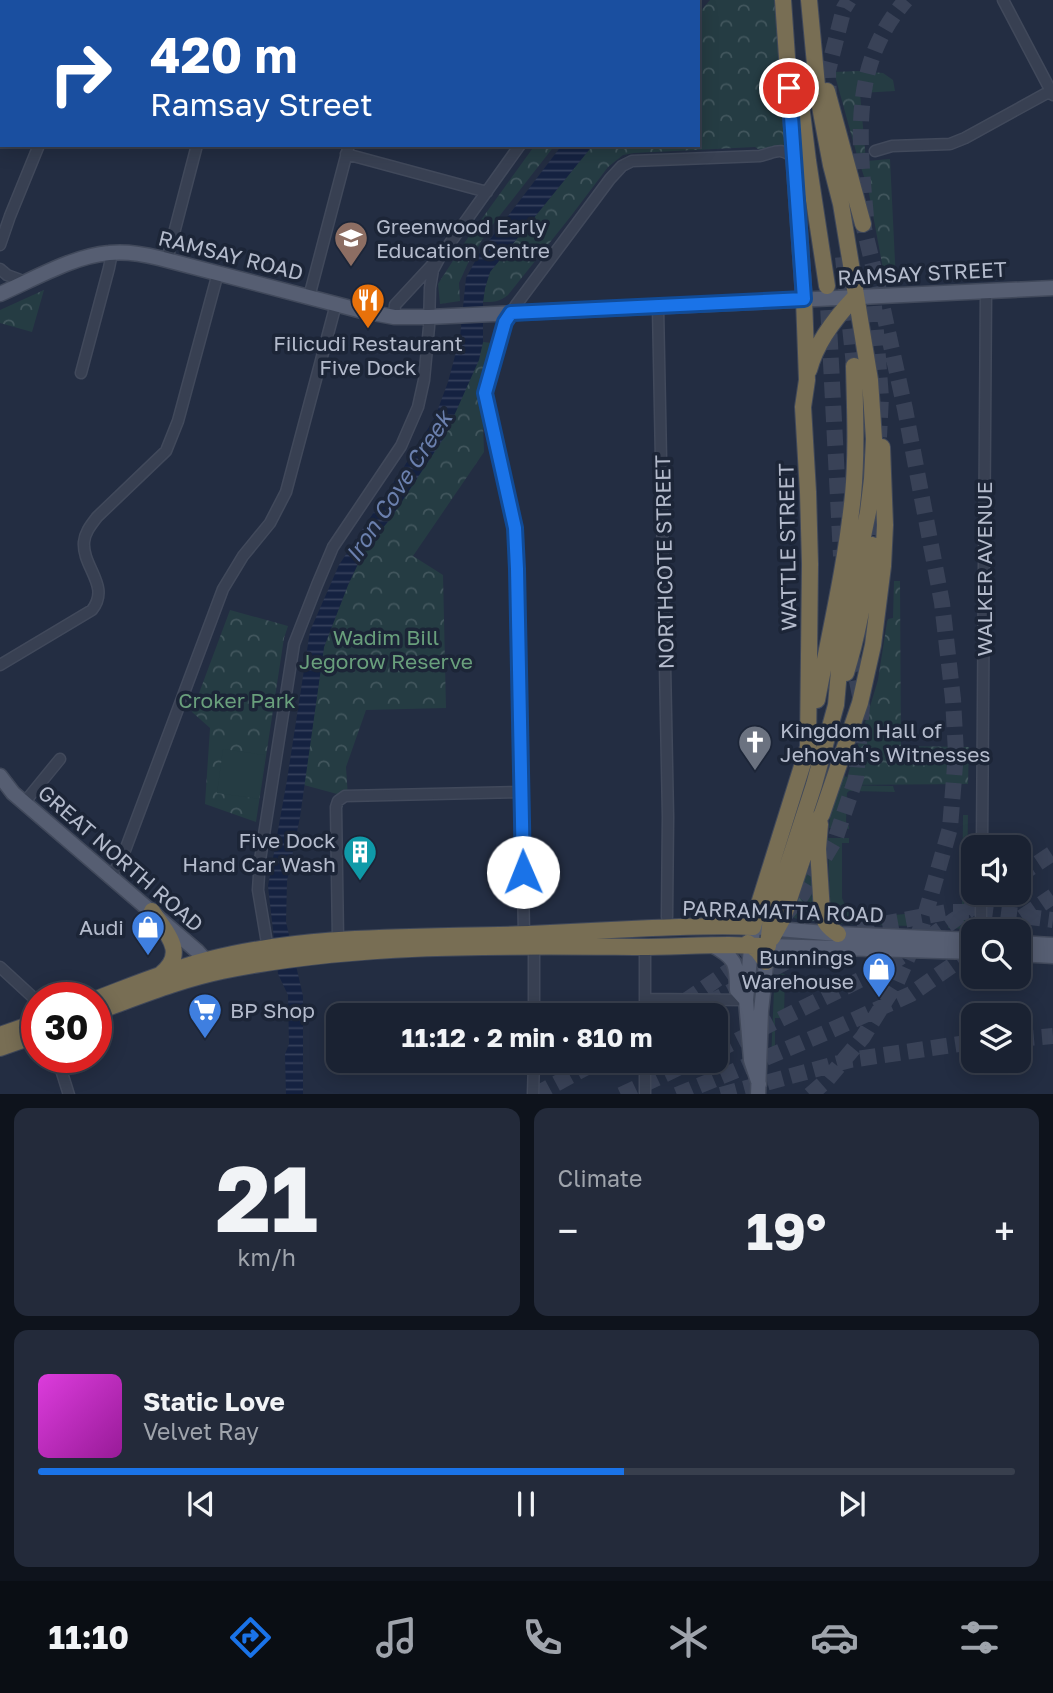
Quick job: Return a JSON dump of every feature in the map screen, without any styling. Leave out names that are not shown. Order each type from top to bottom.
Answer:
[{"type":"highway","name":"WATTLE STREET","points":[[752,944],[761,899],[808,747],[810,564],[803,407],[807,380],[804,299],[783,0]]},
{"type":"highway","points":[[792,0],[808,161],[827,286]]},
{"type":"highway","points":[[752,944],[774,929],[783,919],[811,833],[822,814],[860,703],[873,645],[883,566],[885,512],[880,422],[872,391],[841,204],[818,96],[809,0]]},
{"type":"highway","points":[[811,27],[863,224]]},
{"type":"highway","points":[[807,380],[812,359],[819,346],[856,297]]},
{"type":"highway","points":[[808,747],[850,516],[855,440],[854,366]]},
{"type":"highway","points":[[836,705],[842,638],[869,501],[874,439],[872,391]]},
{"type":"highway","points":[[774,929],[771,917],[814,785],[856,641],[867,586],[873,535]]},
{"type":"highway","points":[[822,814],[818,849],[822,912],[825,922],[838,934]]},
{"type":"highway","points":[[152,911],[169,936],[174,949],[173,960],[159,975]]},
{"type":"highway","name":"PARRAMATTA ROAD","points":[[112,993],[159,975],[274,953],[312,950],[395,950],[712,925],[752,944]]},
{"type":"highway","name":"PARRAMATTA ROAD","points":[[312,950],[338,940],[529,940],[645,947],[752,944]]},
{"type":"highway","name":"PARRAMATTA ROAD","points":[[112,1006],[190,979],[208,967]]},
{"type":"highway","points":[[0,1035],[21,1028]]},
{"type":"highway","points":[[0,1048],[21,1041]]},
{"type":"main road","name":"RAMSAY ROAD","points":[[0,294],[74,261],[91,256],[130,253],[394,317],[458,316]]},
{"type":"main road","name":"RAMSAY STREET","points":[[458,316],[1053,288]]},
{"type":"main road","name":"GREAT NORTH ROAD","points":[[0,776],[13,793],[152,911],[208,967]]},
{"type":"main road","name":"PARRAMATTA ROAD","points":[[774,929],[961,939]]},
{"type":"main road","name":"PARRAMATTA ROAD","points":[[752,944],[961,952]]},
{"type":"main road","points":[[752,944],[746,1000],[751,1060],[758,1089]]},
{"type":"main road","points":[[752,944],[761,1011],[758,1089]]},
{"type":"main road","points":[[1031,944],[1053,945]]},
{"type":"main road","points":[[712,945],[732,959],[737,975],[737,990],[746,1000]]},
{"type":"main road","points":[[1031,955],[1053,956]]},
{"type":"street","points":[[875,151],[892,146],[950,144],[1053,93],[1003,0]]},
{"type":"street","points":[[0,246],[38,147]]},
{"type":"street","points":[[167,260],[196,147]]},
{"type":"street","points":[[274,953],[258,890],[259,870],[294,644],[333,547],[401,446],[412,424],[424,380],[433,270],[519,147]]},
{"type":"street","points":[[309,297],[348,150],[487,192]]},
{"type":"street","points":[[533,1003],[521,792],[515,528],[485,393],[505,322],[530,284],[625,163],[640,160],[755,156],[779,150],[795,159]]},
{"type":"street","points":[[81,373],[112,253]]},
{"type":"street","points":[[394,317],[395,305],[440,257]]},
{"type":"street","points":[[0,269],[7,275],[26,282]]},
{"type":"street","points":[[0,665],[92,610],[98,603],[98,587],[84,550],[88,528],[166,451],[178,421],[218,273]]},
{"type":"street","name":"WALKER AVENUE","points":[[982,835],[986,291]]},
{"type":"street","points":[[110,877],[121,861],[223,589],[270,523],[286,492],[336,304]]},
{"type":"street","name":"NORTHCOTE STREET","points":[[658,307],[668,817],[667,917]]},
{"type":"street","points":[[24,803],[60,759]]},
{"type":"street","points":[[338,940],[338,801],[345,796],[521,792]]},
{"type":"street","points":[[645,947],[645,1003]]},
{"type":"street","points":[[0,967],[21,986]]},
{"type":"street","points":[[645,999],[746,1000]]},
{"type":"street","points":[[62,1073],[69,1094]]},
{"type":"street","points":[[533,1094],[534,1073]]},
{"type":"street","points":[[645,1073],[645,1094]]},
{"type":"green space","points":[[710,0],[779,0],[788,148],[774,147],[761,151],[755,147],[623,155],[608,167],[508,295],[496,301],[483,302],[490,272],[591,147],[700,147],[700,12]]},
{"type":"green space","points":[[834,72],[883,73],[893,80],[895,91],[860,93],[866,161],[890,159],[896,282],[886,285],[868,188]]},
{"type":"green space","points":[[534,147],[553,147],[487,232],[468,263],[459,283],[460,301],[440,304],[438,284]]},
{"type":"green space","points":[[44,290],[32,332],[0,323],[0,310]]},
{"type":"green space","name":"Wadim Bill Jegorow Reserve","points":[[483,342],[492,343],[477,391],[483,423],[484,452],[413,556],[443,575],[446,708],[366,710],[346,767],[348,797],[304,785],[324,647],[348,585],[365,549],[391,518],[478,360]]},
{"type":"green space","points":[[894,581],[900,581],[901,746],[969,747],[968,784],[840,785],[843,776],[847,777],[878,680],[887,622],[893,618]]},
{"type":"green space","name":"Croker Park","points":[[230,610],[288,626],[256,822],[205,804],[210,728],[192,712]]},
{"type":"green space","points":[[223,749],[265,755],[259,799],[217,793]]},
{"type":"green space","points":[[840,785],[893,786],[895,792],[849,791],[846,825],[849,829],[829,828],[830,814]]},
{"type":"green space","points":[[963,815],[968,815],[968,835],[963,835]]},
{"type":"green space","points":[[828,838],[849,838],[849,843],[842,843],[842,898],[849,909],[865,916],[915,913],[909,926],[835,922],[830,915]]},
{"type":"green space","points":[[815,855],[816,921],[797,919],[787,915],[807,857]]},
{"type":"green space","points":[[962,905],[967,905],[968,919],[961,919],[961,929],[948,928],[948,915],[962,915]]},
{"type":"green space","points":[[781,958],[779,973],[785,974],[784,1018],[775,1018],[775,1059],[771,1060],[773,975]]},
{"type":"water","name":"Iron Cove Creek","points":[[560,147],[591,147],[490,272],[483,302],[483,342],[479,360],[445,436],[391,518],[365,549],[324,647],[300,817],[287,881],[286,922],[303,996],[303,1094],[286,1094],[288,995],[278,974],[268,886],[310,631],[339,565],[435,417],[460,337],[466,278],[479,254]]},
{"type":"tunnel","points":[[829,102],[828,71],[844,8],[849,0]]},
{"type":"tunnel","points":[[866,217],[861,159],[862,103],[875,50],[888,24],[906,0]]},
{"type":"tunnel","points":[[811,1094],[827,1080],[863,1037],[897,982],[923,923],[950,828],[956,753],[942,603],[905,409],[863,224]]},
{"type":"tunnel","points":[[843,257],[854,366]]},
{"type":"tunnel","points":[[827,286],[841,556]]},
{"type":"tunnel","points":[[874,306],[881,397],[879,437]]},
{"type":"tunnel","points":[[873,535],[877,498]]},
{"type":"tunnel","points":[[784,916],[802,895],[835,840],[856,778],[862,706],[851,651]]},
{"type":"tunnel","points":[[1031,867],[1053,853]]},
{"type":"tunnel","points":[[1019,919],[1053,896]]},
{"type":"tunnel","points":[[728,1045],[886,967],[976,905]]},
{"type":"tunnel","points":[[709,1003],[789,960],[866,927],[947,912],[991,912],[1053,920]]},
{"type":"tunnel","points":[[682,1003],[745,960],[758,946]]},
{"type":"tunnel","points":[[679,1094],[911,994],[961,959]]},
{"type":"tunnel","points":[[1031,1038],[1053,1036]]},
{"type":"tunnel","points":[[725,1094],[850,1060],[961,1044]]},
{"type":"tunnel","points":[[537,1094],[576,1073]]},
{"type":"tunnel","points":[[623,1094],[668,1073]]},
{"type":"place","name":"Greenwood Early Education Centre","points":[[351,268]]},
{"type":"place","name":"Filicudi Restaurant Five Dock","points":[[368,330]]},
{"type":"place","name":"Kingdom Hall of Jehovah's Witnesses","points":[[755,772]]},
{"type":"place","name":"Five Dock Hand Car Wash","points":[[360,882]]},
{"type":"place","name":"Audi","points":[[148,957]]},
{"type":"place","name":"Bunnings Warehouse","points":[[879,999]]},
{"type":"place","name":"BP Shop","points":[[205,1040]]},
{"type":"route","points":[[523,872],[515,528],[485,393],[505,322],[511,313],[804,299],[789,88]]}]
